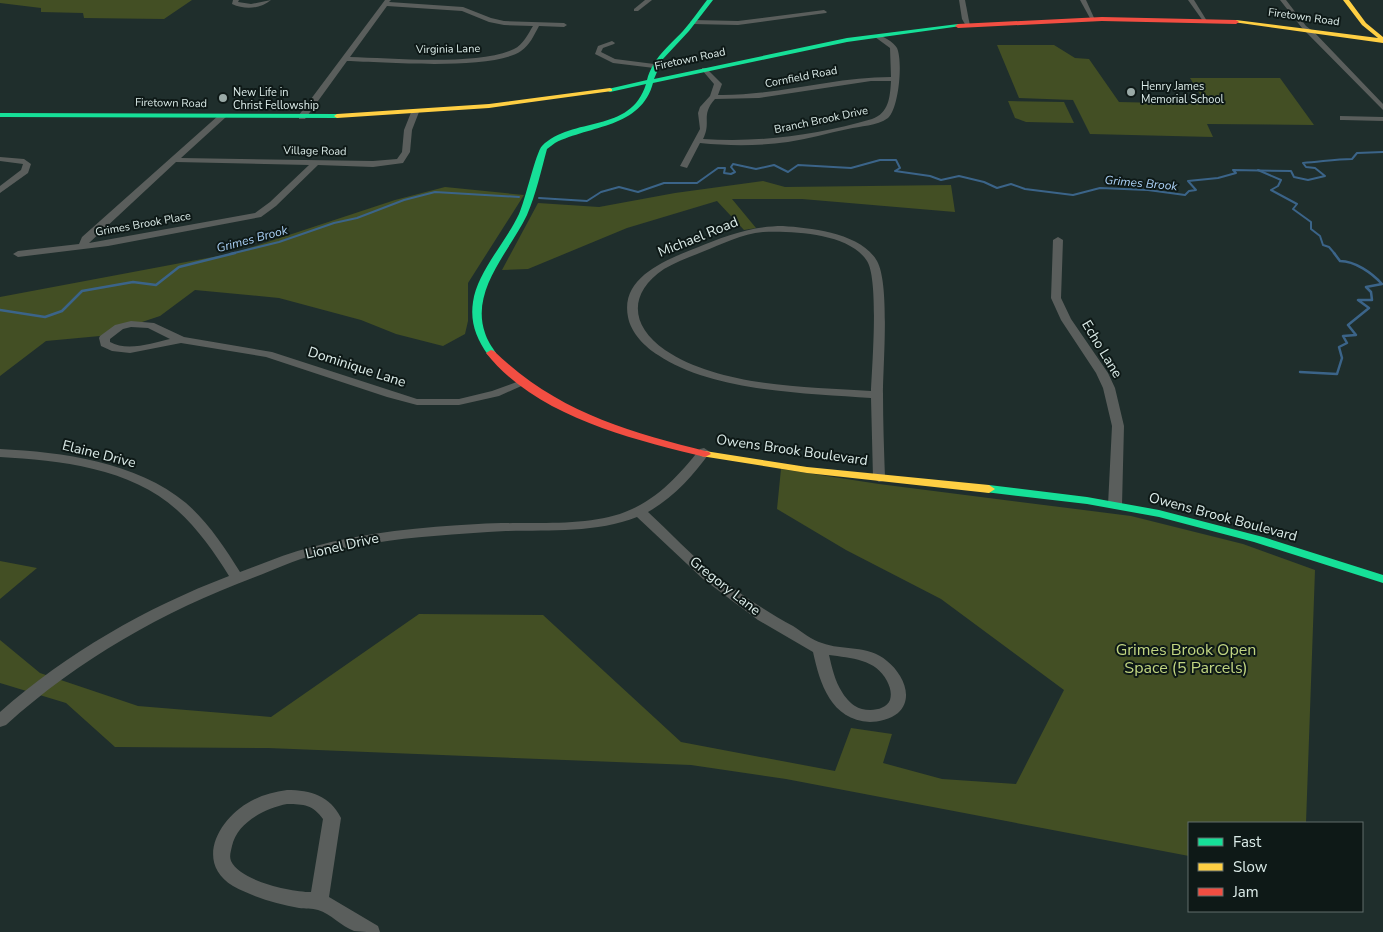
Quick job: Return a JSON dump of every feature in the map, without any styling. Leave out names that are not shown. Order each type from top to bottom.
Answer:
[{"type":"street","points":[[236,0],[234,3],[244,6],[261,4],[268,0]]},
{"type":"street","points":[[636,10],[649,0]]},
{"type":"street","points":[[612,43],[600,48],[597,53],[613,61],[654,66],[710,0]]},
{"type":"street","points":[[962,0],[971,22]]},
{"type":"street","points":[[1084,0],[1093,19]]},
{"type":"street","points":[[1191,0],[1205,20]]},
{"type":"street","points":[[1283,0],[1383,108]]},
{"type":"street","points":[[1346,0],[1364,24],[1383,41]]},
{"type":"street","points":[[302,117],[386,2],[457,8],[468,10],[498,22],[564,25]]},
{"type":"street","points":[[693,22],[738,23],[824,12]]},
{"type":"street","name":"Firetown Road","points":[[0,115],[302,117],[415,112],[551,99],[775,54],[971,22],[1093,19],[1205,20],[1252,23],[1383,41]]},
{"type":"street","name":"Virginia Lane","points":[[344,59],[458,60],[499,57],[520,48],[537,24]]},
{"type":"street","name":"Branch Brook Drive","points":[[699,141],[751,143],[778,141],[886,116],[890,111],[896,63],[893,47],[877,36]]},
{"type":"street","name":"Owens Brook Boulevard","points":[[654,66],[651,71],[652,80],[643,101],[623,116],[563,137],[544,148],[525,211],[481,288],[475,311],[476,325],[496,361],[536,394],[589,418],[641,438],[704,452],[746,461],[1115,505],[1180,518],[1239,534],[1383,579]]},
{"type":"street","points":[[684,166],[704,129],[702,113],[704,107],[713,97],[718,84],[704,69]]},
{"type":"street","name":"Cornfield Road","points":[[713,97],[746,99],[850,79],[894,79]]},
{"type":"street","name":"Village Road","points":[[176,160],[380,164],[400,161],[406,152],[408,130],[415,112]]},
{"type":"street","name":"Grimes Brook Place","points":[[83,246],[86,239],[176,160],[222,116]]},
{"type":"street","points":[[1343,118],[1383,119]]},
{"type":"street","points":[[0,159],[24,161],[27,164],[25,171],[0,190]]},
{"type":"street","name":"Grimes Brook Place","points":[[83,246],[258,215],[273,204],[317,162]]},
{"type":"street","name":"Michael Road","points":[[877,394],[779,387],[713,374],[682,364],[661,352],[642,336],[632,317],[633,298],[642,284],[660,268],[711,245],[757,230],[814,232],[842,240],[864,252],[873,262],[876,273],[879,478]]},
{"type":"street","name":"Echo Lane","points":[[1058,240],[1056,298],[1066,320],[1102,373],[1109,388],[1118,426],[1115,505]]},
{"type":"street","points":[[18,254],[83,246]]},
{"type":"street","name":"Dominique Lane","points":[[181,340],[128,350],[108,347],[105,344],[104,338],[111,331],[119,327],[142,323],[181,340],[268,354],[417,402],[459,402],[494,394],[522,383]]},
{"type":"street","name":"Lionel Drive","points":[[0,721],[18,704],[67,667],[119,634],[237,578],[318,549],[386,535],[449,529],[596,522],[627,516],[665,496],[686,475],[704,452]]},
{"type":"street","name":"Elaine Drive","points":[[0,453],[43,456],[80,463],[136,479],[180,505],[218,547],[237,578]]},
{"type":"street","name":"Gregory Lane","points":[[639,511],[708,576],[763,616],[820,649],[874,659],[886,668],[899,689],[900,696],[895,706],[887,714],[871,716],[860,716],[847,710],[830,684],[820,649]]},
{"type":"street","points":[[319,902],[332,818],[319,802],[305,796],[293,795],[272,799],[249,810],[227,835],[221,857],[225,867],[237,879],[266,892],[298,900],[319,902],[371,932]]},
{"type":"green space","points":[[0,0],[192,0],[164,19],[84,18],[83,13],[41,12],[41,8],[0,3]]},
{"type":"green space","points":[[997,45],[1054,45],[1075,58],[1089,59],[1119,102],[1206,104],[1190,78],[1280,78],[1314,125],[1207,124],[1213,137],[1090,134],[1073,100],[1019,98]]},
{"type":"green space","points":[[1008,101],[1064,102],[1074,123],[1026,122],[1015,118]]},
{"type":"green space","points":[[763,181],[785,187],[951,185],[955,212],[802,199],[732,199],[756,228],[744,230],[717,201],[627,228],[528,269],[502,270],[538,203],[599,207],[675,193]]},
{"type":"green space","points":[[445,187],[524,195],[468,283],[468,321],[465,334],[443,346],[396,334],[361,320],[279,298],[195,290],[160,316],[100,336],[46,341],[0,376],[0,297],[234,253],[395,200]]},
{"type":"green space","name":"Grimes Brook Open Space (5 Parcels)","points":[[781,469],[879,484],[1131,516],[1243,544],[1315,570],[1306,822],[1188,822],[1188,856],[786,779],[691,765],[268,748],[115,747],[66,703],[0,683],[0,640],[40,673],[138,706],[271,717],[419,614],[543,615],[681,742],[835,771],[851,728],[892,734],[883,763],[942,779],[1016,784],[1064,690],[941,599],[846,550],[777,509]]},
{"type":"green space","points":[[0,561],[37,568],[0,599]]},
{"type":"waterway","name":"Grimes Brook","points":[[1259,170],[1291,171],[1294,177],[1308,180],[1325,176],[1315,168],[1306,167],[1303,163],[1352,159],[1357,153],[1383,152]]},
{"type":"waterway","name":"Grimes Brook","points":[[539,198],[587,201],[601,192],[619,187],[638,192],[664,183],[697,183],[718,168],[725,168],[724,173],[731,174],[735,172],[731,167],[733,164],[756,169],[774,165],[788,172],[798,165],[851,168],[880,160],[896,160],[900,168],[895,171],[930,176],[941,180],[959,176],[984,182],[997,188],[1011,184],[1025,189],[1073,195],[1100,188],[1148,190],[1185,195],[1189,191],[1196,190],[1188,181],[1218,178],[1236,173],[1233,170],[1259,170]]},
{"type":"waterway","points":[[1259,170],[1281,180],[1278,186],[1271,190],[1297,204],[1293,209],[1311,222],[1311,229],[1320,236],[1323,245],[1329,247],[1335,254]]},
{"type":"waterway","name":"Grimes Brook","points":[[230,254],[279,242],[334,223],[357,218],[404,200],[435,192],[519,197]]},
{"type":"waterway","name":"Grimes Brook","points":[[0,310],[45,317],[62,311],[82,291],[133,282],[156,285],[179,267],[235,253]]},
{"type":"waterway","points":[[1300,372],[1337,374],[1342,358],[1339,347],[1347,343],[1343,336],[1356,335],[1348,325],[1369,308],[1358,300],[1372,300],[1371,292],[1366,287],[1382,284],[1363,268],[1340,261],[1334,253]]},
{"type":"traffic: fast","points":[[491,353],[480,334],[476,316],[478,298],[484,282],[523,214],[544,148],[563,136],[613,120],[640,105],[646,95],[656,63],[690,27],[710,0]]},
{"type":"traffic: fast","points":[[610,90],[847,40],[958,26]]},
{"type":"traffic: fast","points":[[0,115],[337,116]]},
{"type":"traffic: fast","points":[[989,489],[1038,494],[1159,513],[1259,539],[1383,579]]},
{"type":"traffic: slow","points":[[1346,0],[1364,24],[1383,40]]},
{"type":"traffic: slow","points":[[1236,22],[1383,41]]},
{"type":"traffic: slow","points":[[337,116],[489,106],[610,90]]},
{"type":"traffic: slow","points":[[705,454],[807,470],[989,489]]},
{"type":"traffic: jam","points":[[958,26],[1102,19],[1236,22]]},
{"type":"traffic: jam","points":[[491,353],[512,374],[536,391],[589,419],[618,430],[705,454]]},
{"type":"place","name":"Henry James Memorial School","points":[[1131,92]]},
{"type":"place","name":"New Life in Christ Fellowship","points":[[223,98]]}]
